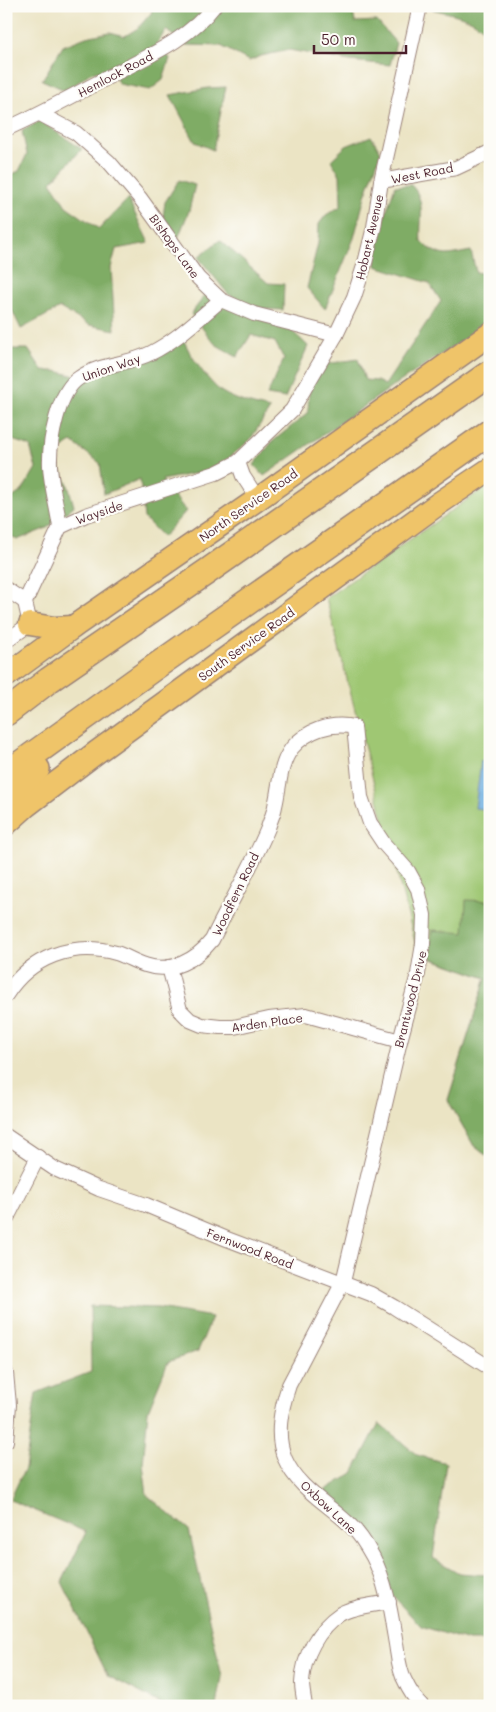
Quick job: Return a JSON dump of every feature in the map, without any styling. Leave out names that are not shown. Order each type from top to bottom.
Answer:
[{"type":"highway","points":[[6,713],[49,680],[490,373]]},
{"type":"highway","points":[[6,774],[490,432]]},
{"type":"highway","points":[[6,795],[152,669]]},
{"type":"main road","name":"North Service Road","points":[[6,676],[490,334]]},
{"type":"main road","name":"South Service Road","points":[[6,824],[26,806],[97,752],[438,504],[490,469]]},
{"type":"main road","points":[[30,624],[54,628],[73,627]]},
{"type":"street","name":"Hemlock Road","points":[[6,129],[40,114],[173,43],[207,16],[214,6]]},
{"type":"street","name":"Hobart Avenue","points":[[238,462],[292,410],[336,335],[354,297],[366,263],[381,181],[420,6]]},
{"type":"street","name":"Bishops Lane","points":[[40,114],[76,133],[109,162],[140,198],[198,278],[221,300],[254,314],[336,335]]},
{"type":"street","name":"West Road","points":[[381,181],[456,168],[490,152]]},
{"type":"street","name":"Union Way","points":[[60,526],[50,466],[56,416],[66,394],[78,378],[102,368],[133,361],[171,341],[221,300]]},
{"type":"street","name":"Wayside","points":[[25,602],[60,526],[86,515],[216,473],[238,462]]},
{"type":"street","points":[[238,462],[243,476],[258,499]]},
{"type":"street","points":[[6,589],[25,602],[30,624],[6,641]]},
{"type":"street","name":"Woodfern Road","points":[[6,995],[17,980],[32,967],[49,957],[67,951],[97,949],[116,953],[151,967],[169,967],[182,964],[194,958],[212,940],[267,829],[275,807],[281,771],[292,749],[311,732],[322,728],[335,725],[354,727]]},
{"type":"street","name":"Brantwood Drive","points":[[342,1283],[418,974],[423,944],[424,915],[418,889],[408,871],[384,844],[370,822],[361,797],[354,727]]},
{"type":"street","name":"Arden Place","points":[[169,967],[180,1010],[190,1020],[202,1025],[234,1027],[269,1019],[306,1015],[400,1041]]},
{"type":"street","name":"Fernwood Road","points":[[6,1136],[54,1169],[99,1190],[146,1206],[371,1294],[490,1368]]},
{"type":"street","points":[[6,1220],[38,1157]]},
{"type":"street","name":"Oxbow Lane","points":[[342,1283],[289,1385],[279,1423],[280,1440],[285,1459],[294,1474],[306,1489],[352,1526],[373,1557],[383,1580],[389,1602],[404,1680],[422,1706]]},
{"type":"street","points":[[6,1373],[9,1405],[6,1441]]},
{"type":"street","points":[[305,1706],[302,1683],[306,1658],[312,1645],[323,1630],[341,1614],[389,1602]]},
{"type":"green space","points":[[149,6],[354,6],[355,22],[377,21],[396,43],[390,65],[350,61],[289,50],[261,56],[249,61],[221,46],[185,45],[166,30],[156,45],[170,58],[163,80],[150,90],[119,84],[110,69],[90,73],[67,91],[42,80],[63,46],[86,37],[110,32],[125,36],[138,28],[152,12]]},
{"type":"green space","points":[[432,6],[490,6],[490,38],[479,25],[472,21],[432,9]]},
{"type":"green space","points":[[226,87],[213,150],[195,142],[170,95],[208,88]]},
{"type":"green space","points":[[40,121],[82,149],[51,182],[66,206],[99,229],[128,199],[149,243],[116,249],[111,268],[115,330],[89,325],[60,308],[21,329],[10,306],[6,305],[6,177],[19,171],[27,154],[22,131]]},
{"type":"green space","points":[[371,136],[381,152],[365,196],[354,238],[325,309],[307,288],[318,243],[319,224],[326,215],[341,206],[340,175],[331,160],[346,146]]},
{"type":"green space","points":[[179,180],[195,185],[189,211],[178,238],[163,217],[165,202]]},
{"type":"green space","points":[[411,185],[416,191],[421,204],[421,242],[439,254],[444,255],[471,251],[476,272],[490,275],[490,322],[386,391],[264,476],[254,465],[272,442],[308,413],[309,388],[326,364],[358,359],[365,380],[377,381],[385,385],[441,301],[429,283],[376,266],[377,240],[395,186]]},
{"type":"green space","points":[[220,240],[268,283],[284,284],[283,310],[261,309],[228,294],[198,257]]},
{"type":"green space","points":[[206,294],[291,330],[308,346],[285,398],[267,395],[284,359],[275,342],[251,335],[237,357],[215,344],[191,314]]},
{"type":"green space","points":[[183,338],[189,351],[217,388],[239,400],[270,409],[250,440],[222,464],[207,471],[162,480],[186,511],[163,537],[144,518],[140,479],[104,494],[100,463],[72,442],[55,457],[68,485],[74,506],[47,528],[17,540],[6,533],[6,502],[22,491],[36,468],[30,446],[6,438],[6,352],[9,349],[28,349],[43,371],[56,371],[87,379]]},
{"type":"green space","points":[[490,484],[490,1055],[487,1058],[490,1068],[490,1158],[474,1146],[448,1100],[486,978],[418,954],[326,598]]},
{"type":"green space","points":[[466,900],[490,901],[490,1055],[487,1058],[490,1068],[490,1158],[474,1146],[448,1100],[486,978],[428,957],[433,930],[464,933]]},
{"type":"green space","points":[[90,1306],[159,1308],[212,1317],[198,1351],[168,1362],[148,1411],[143,1464],[147,1495],[189,1530],[222,1677],[217,1706],[166,1706],[108,1676],[62,1582],[86,1532],[10,1500],[25,1468],[36,1393],[91,1372]]},
{"type":"green space","points":[[379,1423],[417,1455],[446,1463],[433,1558],[459,1573],[487,1575],[490,1567],[490,1641],[468,1641],[421,1626],[392,1596],[376,1538],[324,1491],[353,1473]]},
{"type":"water","points":[[481,761],[490,762],[490,810],[475,808]]}]
